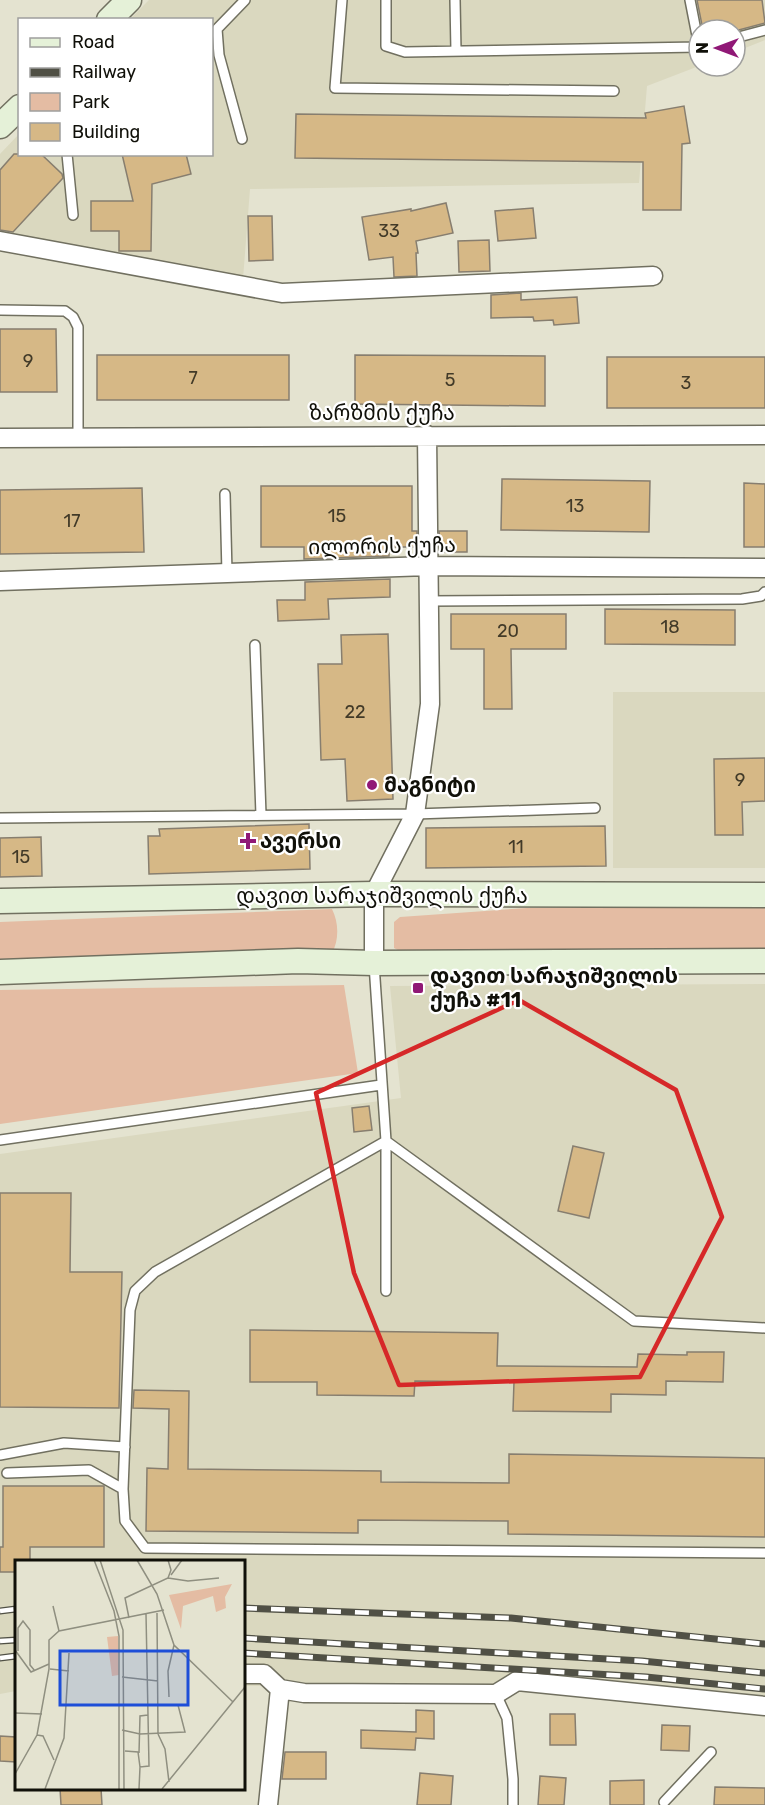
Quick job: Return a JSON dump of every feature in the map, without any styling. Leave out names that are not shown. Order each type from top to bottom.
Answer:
[{"type":"main road","points":[[111,18],[129,0]]},
{"type":"main road","points":[[0,126],[18,109]]},
{"type":"main road","name":"დავით სარაჯიშვილის ქუჩა","points":[[0,901],[374,894],[765,895]]},
{"type":"main road","points":[[0,972],[298,961],[374,963],[765,961]]},
{"type":"street","points":[[0,241],[282,293],[653,276]]},
{"type":"street","points":[[374,963],[374,894],[415,814],[430,704],[427,435]]},
{"type":"street","name":"ზარზმის ქუჩა","points":[[0,438],[765,435]]},
{"type":"street","name":"ილორის ქუჩა","points":[[0,581],[428,566],[765,568]]},
{"type":"street","points":[[244,1674],[264,1674],[280,1689],[304,1693],[496,1694],[517,1681],[765,1706]]},
{"type":"street","points":[[268,1805],[280,1689]]},
{"type":"lane","points":[[242,139],[219,55],[217,29],[245,0]]},
{"type":"lane","points":[[342,0],[335,88],[614,92]]},
{"type":"lane","points":[[386,0],[386,46],[405,52],[687,47]]},
{"type":"lane","points":[[455,0],[456,51]]},
{"type":"lane","points":[[690,0],[693,18]]},
{"type":"lane","points":[[747,35],[765,30]]},
{"type":"lane","points":[[67,156],[73,215]]},
{"type":"lane","points":[[0,310],[65,311],[73,317],[78,327],[78,437]]},
{"type":"lane","points":[[225,494],[227,573]]},
{"type":"lane","points":[[429,601],[742,599],[761,596],[765,592]]},
{"type":"lane","points":[[255,645],[261,815]]},
{"type":"lane","points":[[0,818],[415,814],[595,808]]},
{"type":"lane","points":[[374,963],[386,1141],[386,1291]]},
{"type":"lane","points":[[0,1140],[381,1085]]},
{"type":"lane","points":[[386,1141],[634,1321],[765,1328]]},
{"type":"lane","points":[[386,1141],[155,1272],[135,1291],[130,1310],[124,1447],[124,1521],[145,1548],[765,1553]]},
{"type":"lane","points":[[0,1455],[64,1443],[124,1447]]},
{"type":"lane","points":[[7,1473],[89,1470],[123,1489]]},
{"type":"lane","points":[[496,1694],[507,1718],[513,1805]]},
{"type":"lane","points":[[664,1802],[711,1752]]},
{"type":"highlighted area","points":[[519,1000],[676,1090],[722,1217],[640,1377],[399,1385],[354,1273],[316,1093]]},
{"type":"shaded area","points":[[149,0],[765,0],[765,40],[747,47],[747,18],[687,18],[687,71],[647,86],[639,183],[250,189],[243,279],[0,239],[0,154],[18,135],[18,156],[213,156],[213,18],[131,18]]},
{"type":"shaded area","points":[[613,692],[765,692],[765,868],[613,868]]},
{"type":"shaded area","points":[[765,984],[765,1707],[499,1685],[244,1686],[244,1560],[15,1560],[15,1691],[0,1694],[0,1154],[401,1098],[390,986]]},
{"type":"green space","points":[[765,905],[765,951],[404,953],[394,948],[394,922],[400,917],[527,908]]},
{"type":"green space","points":[[332,909],[337,931],[332,953],[0,964],[0,922]]},
{"type":"green space","points":[[344,985],[358,1073],[0,1124],[0,990]]},
{"type":"building","points":[[697,0],[762,0],[765,23],[747,28],[747,18],[701,18]]},
{"type":"building","points":[[684,106],[690,143],[682,144],[681,210],[643,210],[643,162],[295,158],[296,114],[646,118],[645,113]]},
{"type":"building","points":[[14,154],[43,156],[62,174],[63,178],[13,232],[0,230],[0,170]]},
{"type":"building","points":[[122,156],[186,156],[191,174],[152,184],[151,251],[119,251],[119,231],[91,231],[91,201],[133,201]]},
{"type":"building","points":[[446,203],[453,233],[416,241],[417,276],[394,277],[393,257],[369,260],[362,217],[411,209],[411,211]]},
{"type":"building","points":[[533,208],[536,238],[498,241],[495,211]]},
{"type":"building","points":[[248,216],[272,216],[273,260],[249,261]]},
{"type":"building","points":[[489,240],[490,271],[459,272],[458,241]]},
{"type":"building","points":[[521,293],[521,300],[577,297],[579,323],[554,325],[553,320],[534,321],[533,317],[491,318],[491,295]]},
{"type":"building","points":[[0,329],[56,329],[57,392],[0,392]]},
{"type":"building","points":[[97,355],[289,355],[289,400],[97,400]]},
{"type":"building","points":[[355,355],[545,356],[545,406],[355,404]]},
{"type":"building","points":[[607,357],[765,357],[765,408],[607,408]]},
{"type":"building","points":[[502,479],[650,481],[649,532],[501,530]]},
{"type":"building","points":[[744,483],[765,484],[765,547],[744,547]]},
{"type":"building","points":[[261,486],[412,486],[412,531],[417,531],[417,547],[389,547],[389,556],[304,559],[304,547],[261,547]]},
{"type":"building","points":[[142,488],[144,552],[0,554],[0,490]]},
{"type":"building","points":[[439,531],[467,531],[467,552],[441,552]]},
{"type":"building","points":[[390,579],[390,597],[328,599],[329,619],[278,621],[277,600],[305,600],[305,582]]},
{"type":"building","points":[[605,609],[735,610],[735,645],[605,644]]},
{"type":"building","points":[[451,614],[566,614],[566,649],[511,649],[512,709],[484,709],[484,649],[451,649]]},
{"type":"building","points":[[388,634],[393,799],[347,801],[345,759],[321,760],[318,664],[342,664],[341,635]]},
{"type":"building","points":[[765,758],[765,801],[742,802],[743,835],[715,835],[714,759]]},
{"type":"building","points":[[309,824],[310,869],[149,874],[148,836],[160,836],[159,829]]},
{"type":"building","points":[[605,826],[606,866],[426,868],[426,828]]},
{"type":"building","points":[[41,837],[42,876],[0,877],[0,838]]},
{"type":"building","points":[[369,1106],[372,1130],[354,1132],[352,1108]]},
{"type":"building","points":[[573,1146],[604,1153],[589,1218],[558,1211]]},
{"type":"building","points":[[0,1193],[71,1193],[70,1272],[122,1272],[119,1408],[0,1407]]},
{"type":"building","points":[[250,1330],[498,1333],[497,1366],[637,1367],[638,1354],[687,1355],[687,1352],[724,1352],[723,1382],[666,1381],[666,1395],[611,1394],[611,1412],[513,1411],[514,1382],[415,1381],[414,1396],[317,1395],[317,1382],[250,1382]]},
{"type":"building","points":[[134,1390],[189,1391],[188,1469],[381,1471],[381,1482],[509,1483],[509,1454],[765,1458],[765,1537],[508,1534],[508,1521],[358,1520],[358,1533],[146,1531],[147,1468],[168,1469],[169,1409],[133,1408]]},
{"type":"building","points":[[3,1486],[104,1486],[104,1547],[30,1547],[30,1560],[15,1560],[15,1572],[0,1572],[0,1547],[3,1547]]},
{"type":"building","points":[[416,1710],[434,1711],[434,1739],[416,1738],[415,1750],[361,1748],[361,1730],[416,1732]]},
{"type":"building","points":[[550,1714],[575,1714],[576,1745],[550,1745]]},
{"type":"building","points":[[662,1725],[690,1726],[689,1751],[661,1750]]},
{"type":"building","points":[[0,1736],[15,1737],[15,1762],[0,1761]]},
{"type":"building","points":[[285,1752],[326,1752],[326,1779],[282,1779]]},
{"type":"building","points":[[420,1773],[453,1776],[451,1805],[417,1805]]},
{"type":"building","points":[[540,1776],[566,1778],[564,1805],[538,1805]]},
{"type":"building","points":[[644,1780],[644,1805],[610,1805],[610,1781]]},
{"type":"building","points":[[715,1787],[765,1788],[765,1805],[714,1805]]},
{"type":"building","points":[[60,1790],[101,1790],[102,1805],[61,1805]]},
{"type":"railway","points":[[244,1608],[511,1618],[765,1644]]},
{"type":"railway","points":[[0,1611],[15,1609]]},
{"type":"railway","points":[[244,1638],[642,1661],[765,1673]]},
{"type":"railway","points":[[0,1641],[15,1640]]},
{"type":"railway","points":[[244,1653],[646,1677],[765,1689]]},
{"type":"railway","points":[[0,1658],[15,1656]]},
{"type":"place","name":"მაგნიტი","points":[[372,785]]},
{"type":"place","name":"ავერსი","points":[[248,841]]},
{"type":"place","name":"დავით სარაჯიშვილის ქუჩა #11","points":[[418,988]]}]
